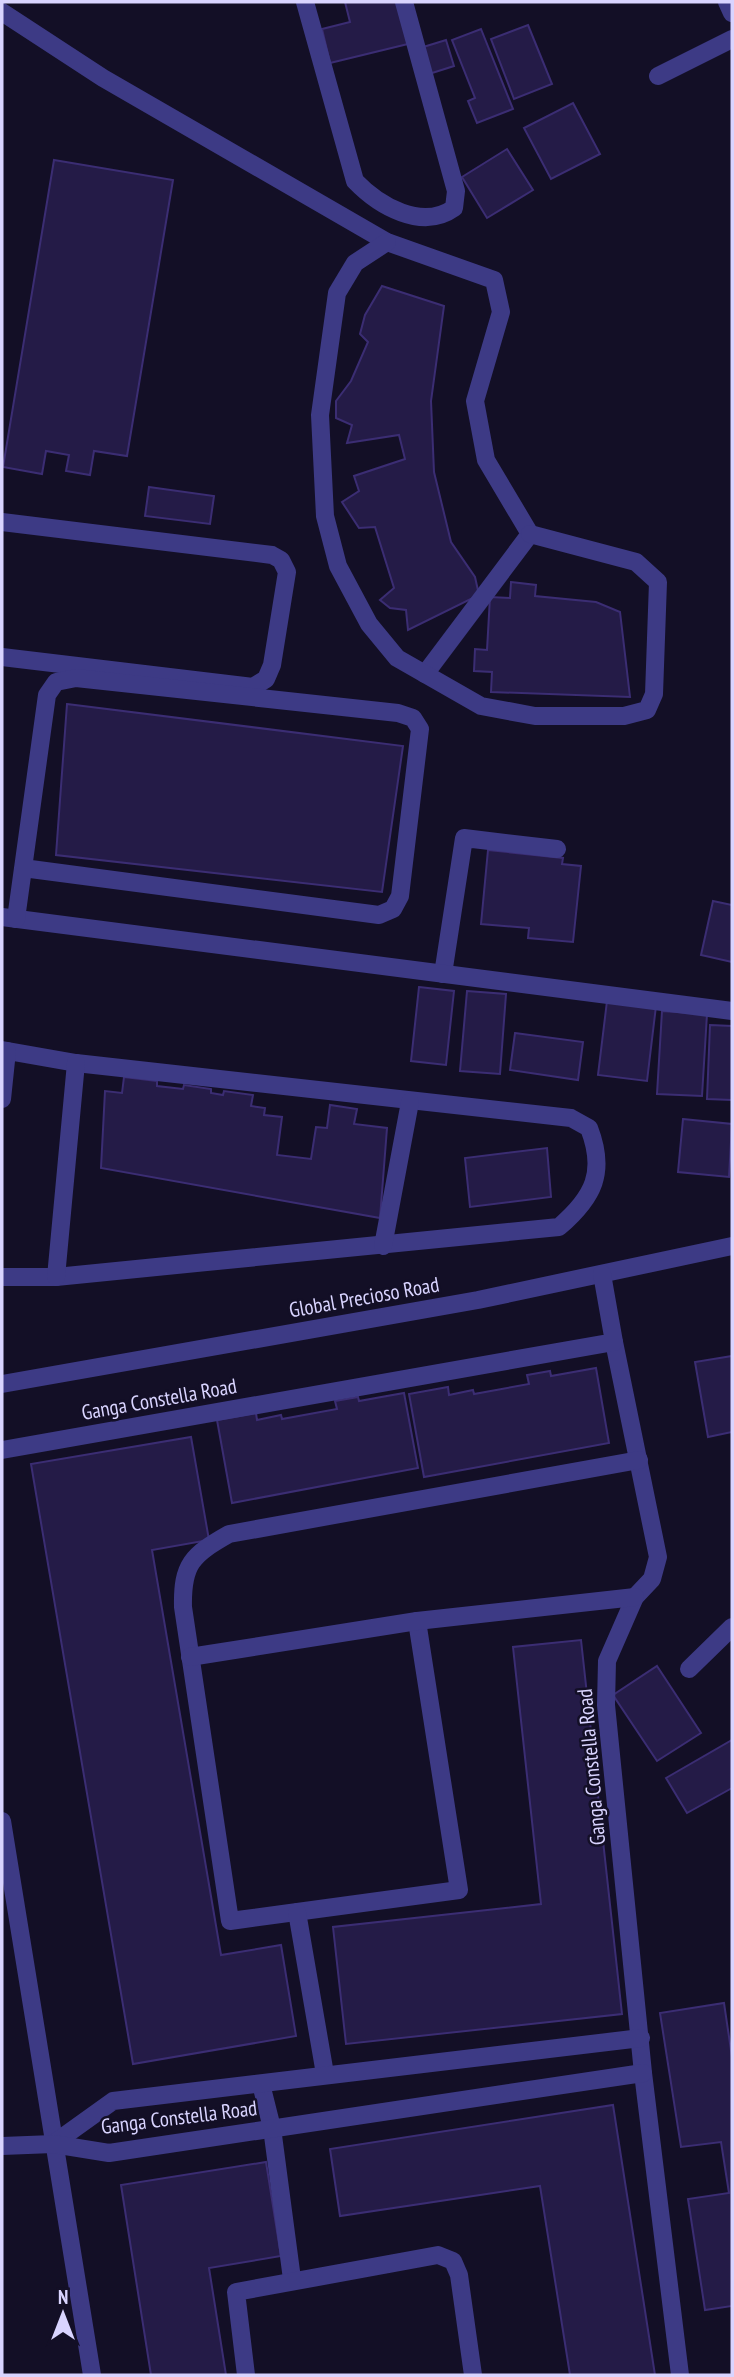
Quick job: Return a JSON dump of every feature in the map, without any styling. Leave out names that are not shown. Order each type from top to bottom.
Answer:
[{"type":"street","points":[[305,2],[355,181],[367,193],[412,218],[443,216],[454,208],[456,191],[404,2]]},
{"type":"street","points":[[727,2],[732,13]]},
{"type":"street","points":[[2,12],[82,65],[387,242],[494,280],[501,312],[475,401],[486,460],[530,534],[636,562],[659,582],[654,694],[647,710],[624,716],[535,716],[481,706],[397,657],[369,624],[338,566],[325,516],[320,462],[320,415],[337,293],[355,263],[387,242]]},
{"type":"street","points":[[658,76],[732,39]]},
{"type":"street","points":[[2,522],[249,550],[281,560],[287,572],[272,665],[266,679],[253,687],[2,657]]},
{"type":"street","points":[[425,674],[530,534]]},
{"type":"street","points":[[23,868],[379,915],[393,909],[400,897],[421,729],[413,718],[398,713],[76,678],[56,682],[47,695],[23,868],[9,918],[732,1011]]},
{"type":"street","points":[[443,974],[464,838],[557,849]]},
{"type":"street","points":[[2,1099],[5,1050],[76,1063],[571,1118],[589,1128],[597,1148],[596,1184],[578,1211],[559,1227],[56,1277],[2,1277]]},
{"type":"street","points":[[56,1277],[76,1063]]},
{"type":"street","points":[[383,1246],[410,1102]]},
{"type":"street","name":"Global Precioso Road","points":[[2,1384],[478,1300],[732,1246]]},
{"type":"street","name":"Ganga Constella Road","points":[[602,1274],[659,1557],[652,1579],[635,1597],[607,1661],[606,1705],[643,2073],[680,2375]]},
{"type":"street","name":"Ganga Constella Road","points":[[2,1450],[614,1342]]},
{"type":"street","points":[[417,1621],[459,1890],[230,1921],[190,1657],[182,1580],[189,1564],[229,1534],[639,1460]]},
{"type":"street","points":[[190,1657],[417,1621],[635,1597]]},
{"type":"street","points":[[689,1669],[732,1627]]},
{"type":"street","points":[[2,1821],[92,2375]]},
{"type":"street","points":[[297,1912],[325,2074]]},
{"type":"street","name":"Ganga Constella Road","points":[[53,2144],[114,2101],[641,2038]]},
{"type":"street","name":"Ganga Constella Road","points":[[2,2146],[53,2144],[109,2153],[643,2073]]},
{"type":"street","points":[[261,2084],[272,2128],[292,2279]]},
{"type":"street","points":[[246,2375],[236,2292],[292,2279],[438,2255],[453,2261],[459,2275],[472,2375]]},
{"type":"building","points":[[345,2],[401,2],[412,43],[330,63],[322,29],[350,22]]},
{"type":"building","points":[[528,25],[552,84],[514,99],[491,39]]},
{"type":"building","points":[[481,29],[513,109],[477,123],[468,101],[475,98],[452,40]]},
{"type":"building","points":[[446,40],[454,66],[429,74],[420,48]]},
{"type":"building","points":[[573,103],[600,154],[551,179],[524,128]]},
{"type":"building","points":[[507,149],[533,190],[487,218],[462,177]]},
{"type":"building","points":[[54,160],[173,180],[127,456],[94,451],[90,475],[66,471],[69,455],[46,451],[42,474],[3,467]]},
{"type":"building","points":[[382,286],[444,306],[431,401],[434,472],[451,542],[475,577],[479,595],[408,630],[406,610],[390,608],[380,600],[394,588],[375,527],[359,528],[342,502],[359,491],[354,476],[405,459],[399,435],[347,443],[352,425],[336,418],[336,401],[351,381],[368,342],[360,334],[365,315]]},
{"type":"building","points":[[149,487],[214,496],[210,524],[145,516]]},
{"type":"building","points":[[511,582],[536,585],[535,596],[596,602],[620,612],[630,697],[491,692],[492,672],[474,671],[475,649],[487,650],[490,597],[510,598]]},
{"type":"building","points":[[67,704],[403,746],[382,892],[56,855]]},
{"type":"building","points":[[488,850],[563,858],[562,864],[581,866],[573,942],[528,938],[529,928],[481,924]]},
{"type":"building","points":[[713,901],[732,905],[732,962],[701,955]]},
{"type":"building","points":[[419,987],[454,991],[446,1065],[411,1061]]},
{"type":"building","points":[[467,991],[506,994],[500,1074],[460,1071]]},
{"type":"building","points":[[607,1001],[656,1006],[647,1081],[598,1075]]},
{"type":"building","points":[[662,1011],[707,1014],[702,1096],[657,1094]]},
{"type":"building","points":[[710,1025],[732,1026],[732,1100],[707,1099]]},
{"type":"building","points":[[515,1033],[583,1042],[578,1080],[510,1070]]},
{"type":"building","points":[[124,1077],[157,1081],[157,1086],[183,1089],[184,1085],[211,1089],[211,1093],[223,1095],[224,1091],[253,1095],[251,1106],[265,1108],[264,1115],[282,1117],[277,1155],[311,1159],[316,1127],[327,1128],[330,1105],[357,1109],[354,1124],[387,1128],[380,1218],[101,1168],[105,1091],[122,1093]]},
{"type":"building","points":[[683,1119],[732,1124],[729,1177],[678,1172]]},
{"type":"building","points":[[547,1148],[551,1197],[470,1207],[465,1158]]},
{"type":"building","points":[[732,1356],[732,1432],[708,1437],[695,1362]]},
{"type":"building","points":[[596,1368],[609,1443],[424,1477],[409,1394],[448,1387],[449,1395],[473,1390],[474,1394],[529,1384],[527,1375],[550,1371],[551,1376]]},
{"type":"building","points":[[404,1393],[418,1468],[232,1503],[217,1420],[256,1413],[257,1420],[281,1415],[282,1419],[337,1409],[335,1401],[358,1397],[359,1401]]},
{"type":"building","points":[[191,1437],[209,1540],[152,1550],[221,1955],[281,1945],[296,2036],[133,2064],[31,1464]]},
{"type":"building","points":[[581,1640],[622,2014],[346,2044],[333,1927],[541,1904],[513,1647]]},
{"type":"building","points":[[657,1666],[701,1733],[657,1761],[613,1695]]},
{"type":"building","points":[[732,1740],[732,1788],[687,1813],[666,1778]]},
{"type":"building","points":[[724,2003],[732,2057],[732,2306],[705,2310],[688,2199],[729,2193],[721,2142],[681,2147],[660,2013]]},
{"type":"building","points":[[613,2105],[655,2375],[570,2375],[540,2186],[340,2216],[330,2149]]},
{"type":"building","points":[[266,2162],[281,2256],[209,2268],[226,2375],[151,2375],[121,2185]]}]
